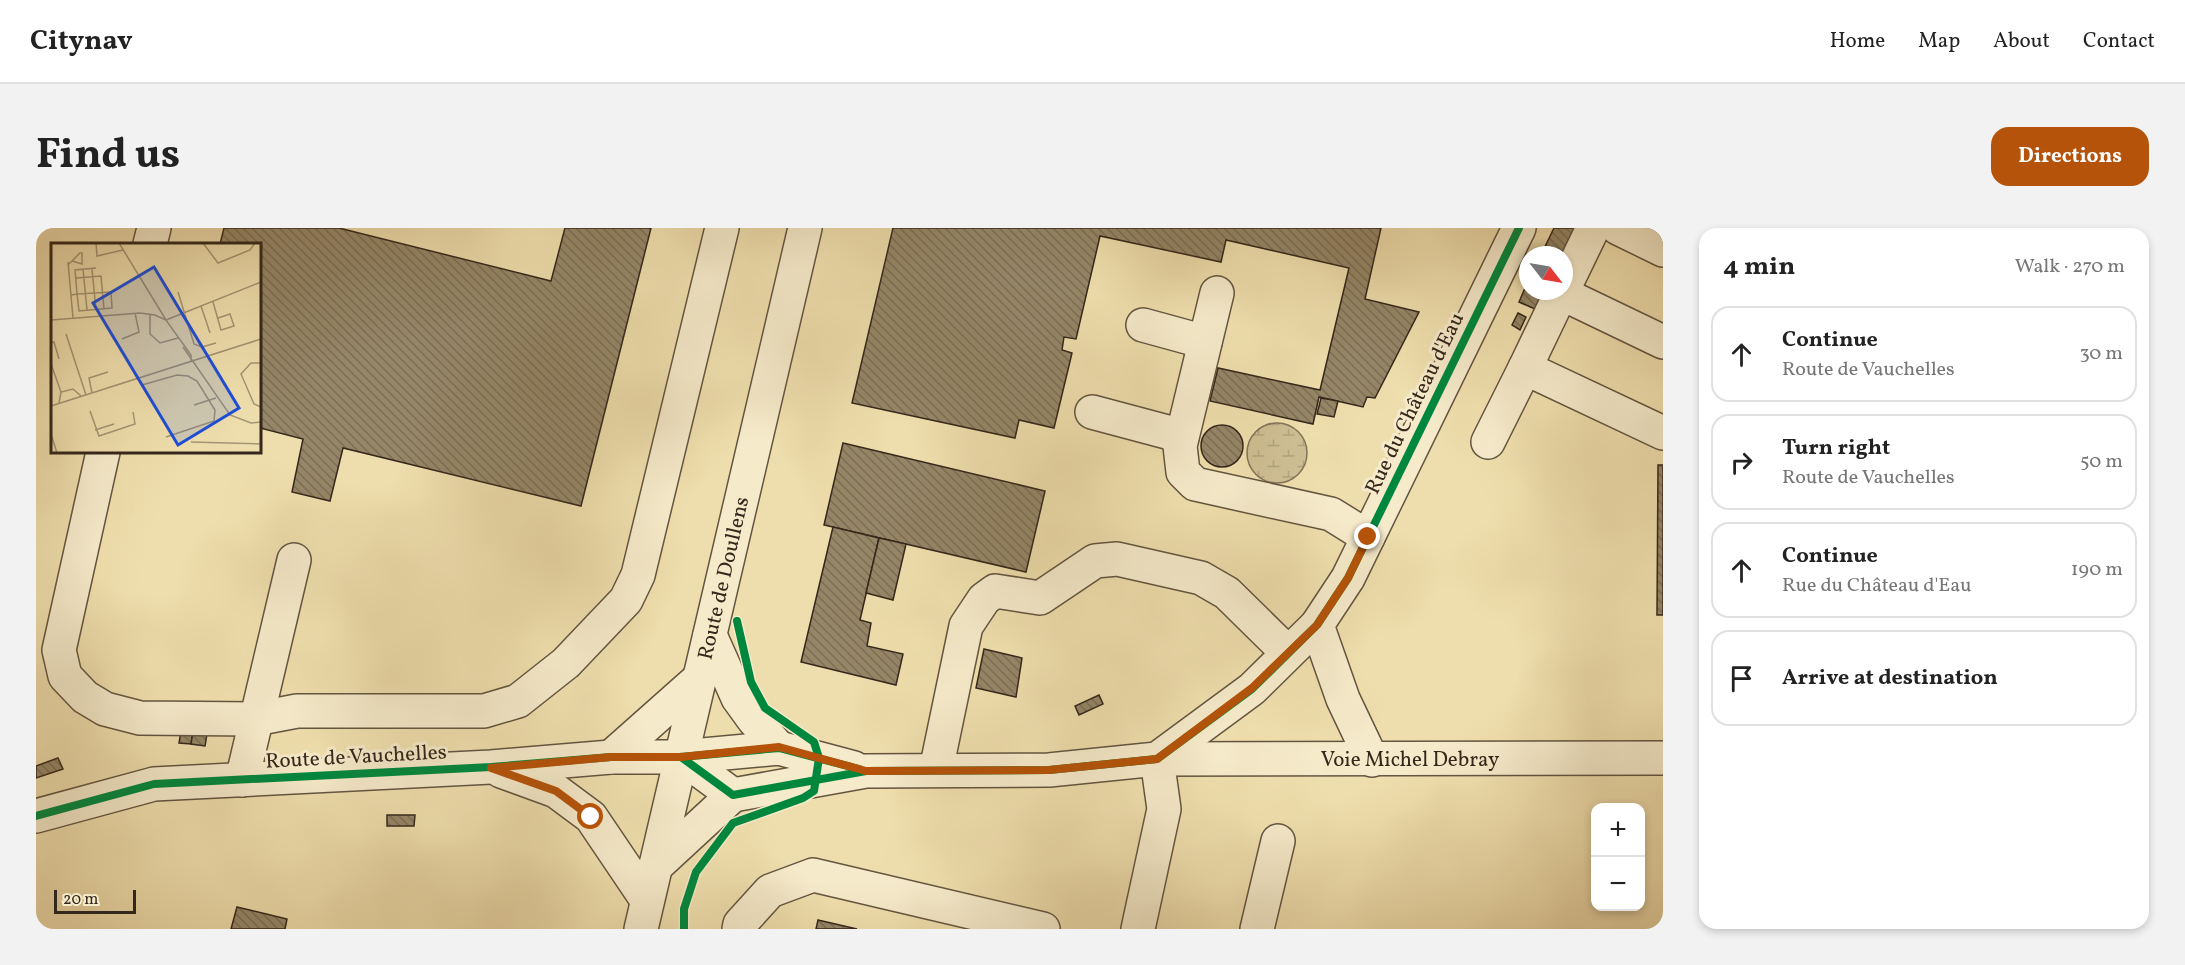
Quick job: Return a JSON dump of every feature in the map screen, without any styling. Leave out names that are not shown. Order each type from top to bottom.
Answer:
[{"type":"street","points":[[150,243],[154,228]]},
{"type":"street","points":[[103,453],[59,650],[65,676],[85,696],[105,709],[140,718],[255,719],[297,711],[484,711],[518,701],[566,663],[626,600],[638,575],[722,228]]},
{"type":"street","name":"Route de Doullens","points":[[644,915],[805,228]]},
{"type":"street","name":"Rue du Château d'Eau","points":[[1157,759],[1252,688],[1317,625],[1348,578],[1520,228]]},
{"type":"street","points":[[1573,269],[1593,228]]},
{"type":"street","points":[[1618,228],[1663,250]]},
{"type":"street","points":[[1217,293],[1180,446],[1183,472],[1195,484],[1331,514],[1368,537]]},
{"type":"street","points":[[1573,297],[1663,342]]},
{"type":"street","points":[[1488,442],[1558,300]]},
{"type":"street","points":[[1143,325],[1205,342]]},
{"type":"street","points":[[1525,368],[1663,433]]},
{"type":"street","points":[[1092,412],[1182,436]]},
{"type":"street","points":[[936,770],[966,626],[984,600],[995,591],[1040,598],[1095,561],[1117,559],[1201,578],[1227,593],[1288,653]]},
{"type":"street","points":[[242,780],[294,560]]},
{"type":"street","points":[[1317,625],[1343,699],[1372,760]]},
{"type":"street","points":[[710,635],[738,698],[754,720],[779,747]]},
{"type":"street","points":[[611,757],[700,678]]},
{"type":"street","points":[[681,757],[779,747],[866,771]]},
{"type":"street","name":"Route de Vauchelles","points":[[36,816],[154,784],[491,768],[611,757],[681,757]]},
{"type":"street","points":[[681,757],[733,795]]},
{"type":"street","name":"Voie Michel Debray","points":[[1157,759],[1663,758]]},
{"type":"street","points":[[655,867],[733,795],[866,771],[1049,770],[1157,759],[1164,809],[1138,929]]},
{"type":"street","name":"Route de Vauchelles","points":[[491,768],[556,791],[591,817],[644,915]]},
{"type":"street","points":[[1257,929],[1278,841]]},
{"type":"street","points":[[739,929],[740,924],[770,891],[813,875],[1043,929]]},
{"type":"green space","points":[[1277,423],[1294,428],[1302,436],[1307,453],[1302,470],[1294,478],[1277,483],[1260,478],[1252,470],[1247,453],[1252,436],[1260,428]]},
{"type":"building","points":[[224,228],[339,228],[551,281],[565,228],[651,228],[581,506],[343,448],[330,501],[292,492],[303,439],[261,428],[261,243],[220,243]]},
{"type":"building","points":[[893,228],[1381,228],[1365,299],[1419,312],[1375,398],[1367,397],[1363,407],[1319,397],[1313,424],[1210,401],[1218,368],[1320,390],[1349,268],[1226,240],[1221,262],[1100,236],[1076,339],[1064,337],[1062,350],[1072,353],[1054,428],[1019,420],[1015,438],[852,403]]},
{"type":"building","points":[[1554,228],[1575,228],[1566,246],[1545,246]]},
{"type":"building","points":[[1520,300],[1540,300],[1535,309],[1519,302]]},
{"type":"building","points":[[1518,313],[1526,317],[1520,330],[1512,325]]},
{"type":"building","points":[[1321,398],[1338,401],[1334,417],[1317,414]]},
{"type":"building","points":[[1222,425],[1230,426],[1237,431],[1242,438],[1242,454],[1237,461],[1230,466],[1222,467],[1214,466],[1207,461],[1202,454],[1201,446],[1202,438],[1207,431],[1214,426]]},
{"type":"building","points":[[843,443],[1045,491],[1026,572],[824,525]]},
{"type":"building","points":[[1658,465],[1663,465],[1663,615],[1657,615]]},
{"type":"building","points":[[833,527],[879,538],[860,620],[871,623],[867,646],[903,654],[896,685],[801,662]]},
{"type":"building","points":[[879,538],[906,544],[893,600],[866,593]]},
{"type":"building","points":[[984,649],[1022,658],[1016,697],[976,688]]},
{"type":"building","points":[[1099,695],[1103,704],[1079,715],[1075,706]]},
{"type":"building","points":[[181,731],[193,732],[191,744],[179,743]]},
{"type":"building","points":[[193,732],[207,734],[205,746],[191,744]]},
{"type":"building","points":[[58,758],[63,769],[36,778],[36,766]]},
{"type":"building","points":[[387,815],[415,815],[414,826],[387,826]]},
{"type":"building","points":[[237,907],[287,919],[285,929],[231,929]]},
{"type":"building","points":[[818,920],[857,929],[816,929]]},
{"type":"cycle path","points":[[681,757],[733,795],[866,771],[1049,770],[1157,759],[1252,689],[1317,625],[1348,578],[1519,228]]},
{"type":"cycle path","points":[[684,929],[684,909],[696,872],[733,823],[803,798],[814,791],[819,758],[814,742],[765,708],[751,682],[737,621]]},
{"type":"cycle path","points":[[36,816],[154,784],[491,767],[611,757],[681,757],[779,748],[859,769]]},
{"type":"route","points":[[591,817],[556,791],[491,768],[611,757],[681,757],[779,747],[866,771],[1049,770],[1157,759],[1252,688],[1317,625],[1348,578],[1368,537]]}]
